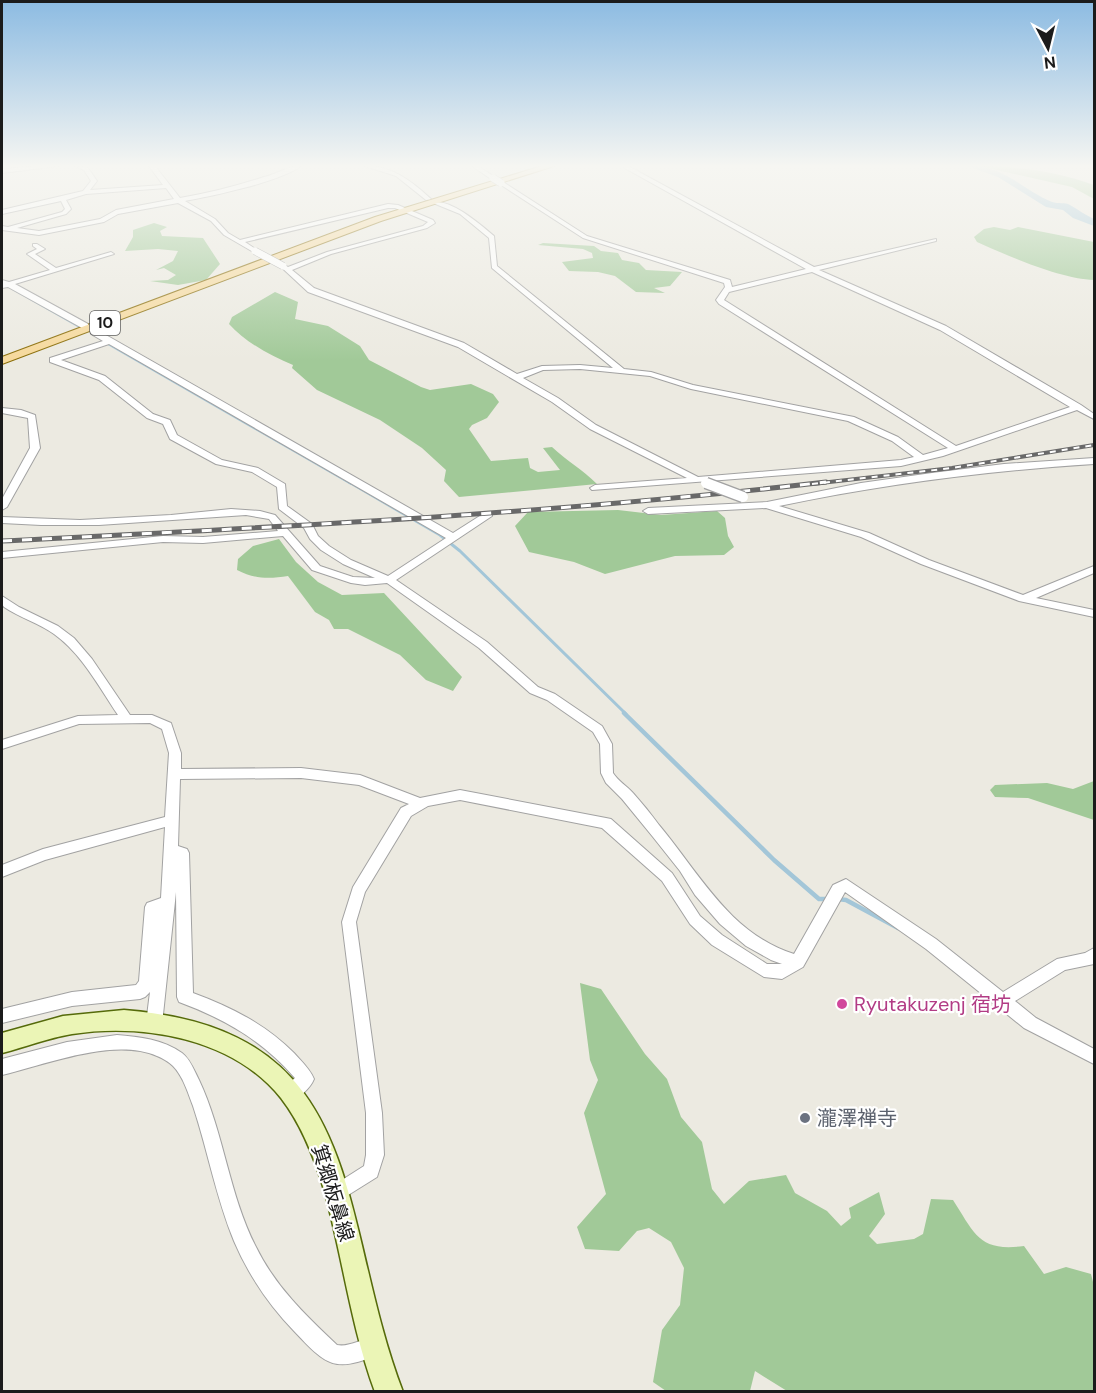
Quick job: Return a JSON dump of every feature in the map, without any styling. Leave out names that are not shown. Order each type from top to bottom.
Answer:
[{"type":"main road","name":"10","points":[[2,361],[350,231]]},
{"type":"main road","name":"箕郷板鼻線","points":[[2,1043],[72,1024],[112,1021],[154,1024],[193,1031],[238,1050],[272,1072],[289,1094],[319,1143],[337,1193],[373,1347],[388,1392]]},
{"type":"street","points":[[31,231],[41,233],[51,231]]},
{"type":"street","points":[[223,231],[286,268],[311,290],[461,345],[593,427],[706,483],[767,505],[865,535],[925,562],[1023,599],[1095,613]]},
{"type":"street","points":[[239,242],[282,231]]},
{"type":"street","points":[[286,268],[411,231]]},
{"type":"street","points":[[485,231],[492,237],[494,267],[624,373]]},
{"type":"street","points":[[576,231],[585,237],[673,267],[725,281],[729,285],[720,300],[722,302],[955,449]]},
{"type":"street","points":[[742,231],[813,270],[943,328],[1095,417]]},
{"type":"street","points":[[726,291],[934,240]]},
{"type":"street","points":[[35,245],[42,249],[29,253],[55,270]]},
{"type":"street","points":[[4,283],[111,254]]},
{"type":"street","points":[[4,283],[85,327]]},
{"type":"street","points":[[94,332],[107,342],[452,537]]},
{"type":"street","points":[[107,342],[53,360],[102,378],[150,416],[167,422],[173,437],[219,462],[255,470],[282,486],[282,507],[308,526],[325,548],[356,567],[389,580],[483,645],[534,690],[551,697],[598,729],[606,744],[607,773],[611,780],[627,795],[658,832],[686,867],[700,891],[725,920],[751,941],[776,955],[798,962]]},
{"type":"street","points":[[517,378],[542,368],[580,367],[651,374],[691,387],[851,419],[895,439],[923,459]]},
{"type":"street","points":[[595,488],[695,478],[861,467],[923,459],[1078,407]]},
{"type":"street","points":[[2,411],[32,417],[35,442],[35,448],[2,507]]},
{"type":"street","points":[[648,511],[767,505],[861,486],[932,476],[1004,467],[1095,461]]},
{"type":"street","points":[[2,520],[43,524],[249,512],[272,517],[316,568],[351,580],[389,580],[489,514]]},
{"type":"street","points":[[2,555],[163,539],[202,540],[286,533]]},
{"type":"street","points":[[1023,599],[1095,569]]},
{"type":"street","points":[[4,605],[47,624],[73,643],[126,718]]},
{"type":"street","points":[[2,745],[78,720],[126,718],[158,720],[166,726],[174,743],[171,850],[168,902],[154,1024]]},
{"type":"street","points":[[174,774],[313,775],[360,780],[420,803]]},
{"type":"street","points":[[337,1193],[371,1171],[375,1155],[374,1113],[349,922],[352,907],[358,891],[406,812],[420,803],[470,795],[606,823],[667,877],[695,920],[717,940],[764,970],[782,972],[798,962],[837,889],[846,885],[931,944],[1045,1032],[1095,1057]]},
{"type":"street","points":[[2,871],[43,855],[172,820]]},
{"type":"street","points":[[171,850],[182,853],[185,997],[243,1020],[283,1051],[306,1079],[289,1094]]},
{"type":"street","points":[[2,1016],[72,999],[140,992],[147,984],[152,907],[168,902]]},
{"type":"street","points":[[1003,1000],[1062,964],[1089,959],[1095,954]]},
{"type":"street","points":[[2,1067],[57,1050],[117,1044],[163,1050],[178,1060],[194,1088],[241,1236],[263,1281],[276,1299],[332,1354],[343,1356],[373,1347]]},
{"type":"green space","points":[[133,231],[160,231],[162,236],[203,238],[220,264],[206,280],[178,285],[150,281],[168,280],[176,275],[164,268],[156,270],[173,261],[178,251],[158,249],[125,251],[133,237]]},
{"type":"green space","points":[[981,231],[1038,231],[1094,242],[1094,280],[1066,276],[1019,260],[977,242],[974,237]]},
{"type":"green space","points":[[543,243],[594,246],[601,251],[618,253],[622,260],[639,263],[646,270],[682,272],[670,286],[654,288],[665,293],[636,292],[615,276],[598,272],[569,271],[562,262],[593,258],[592,253],[583,249],[538,245]]},
{"type":"green space","points":[[275,292],[298,302],[295,319],[328,326],[360,346],[369,360],[421,387],[430,390],[471,384],[493,394],[499,402],[487,418],[472,425],[469,429],[491,461],[528,458],[530,468],[538,472],[560,470],[543,448],[552,447],[597,484],[459,497],[444,481],[446,470],[422,448],[380,420],[317,390],[292,368],[293,365],[259,348],[229,324],[232,317]]},
{"type":"green space","points":[[618,510],[661,515],[717,511],[725,518],[728,536],[734,547],[724,555],[675,556],[605,574],[574,562],[529,552],[515,526],[528,512]]},
{"type":"green space","points":[[279,539],[296,562],[318,582],[342,595],[384,593],[462,677],[453,691],[426,680],[400,655],[348,629],[334,629],[329,620],[315,612],[288,576],[262,578],[237,570],[238,559],[253,546]]},
{"type":"green space","points":[[1094,781],[1094,820],[1028,798],[995,797],[990,790],[995,785],[1047,783],[1073,789]]},
{"type":"green space","points":[[580,983],[601,989],[645,1054],[667,1079],[681,1117],[702,1142],[712,1189],[724,1204],[749,1181],[786,1175],[795,1193],[827,1211],[841,1226],[851,1218],[849,1208],[879,1192],[885,1214],[869,1236],[877,1244],[914,1239],[923,1234],[931,1199],[953,1200],[980,1238],[997,1246],[1024,1246],[1044,1274],[1066,1267],[1091,1274],[1094,1286],[1094,1391],[787,1391],[755,1371],[750,1391],[666,1391],[653,1382],[662,1330],[680,1305],[684,1268],[671,1242],[649,1228],[637,1231],[619,1251],[585,1249],[577,1227],[606,1194],[584,1113],[598,1080],[590,1060]]},
{"type":"waterway","points":[[7,286],[81,328]]},
{"type":"waterway","points":[[106,343],[351,484]]},
{"type":"waterway","points":[[349,482],[440,535],[460,551],[626,714]]},
{"type":"waterway","points":[[624,713],[774,860],[819,899],[830,899]]},
{"type":"waterway","points":[[838,899],[846,900],[898,928]]},
{"type":"railway","points":[[812,484],[952,468],[1094,445]]},
{"type":"railway","points":[[2,541],[311,525],[517,511],[826,482]]},
{"type":"place","name":"Ryutakuzenj 宿坊","points":[[842,1004]]},
{"type":"place","name":"瀧澤禅寺","points":[[805,1118]]}]
